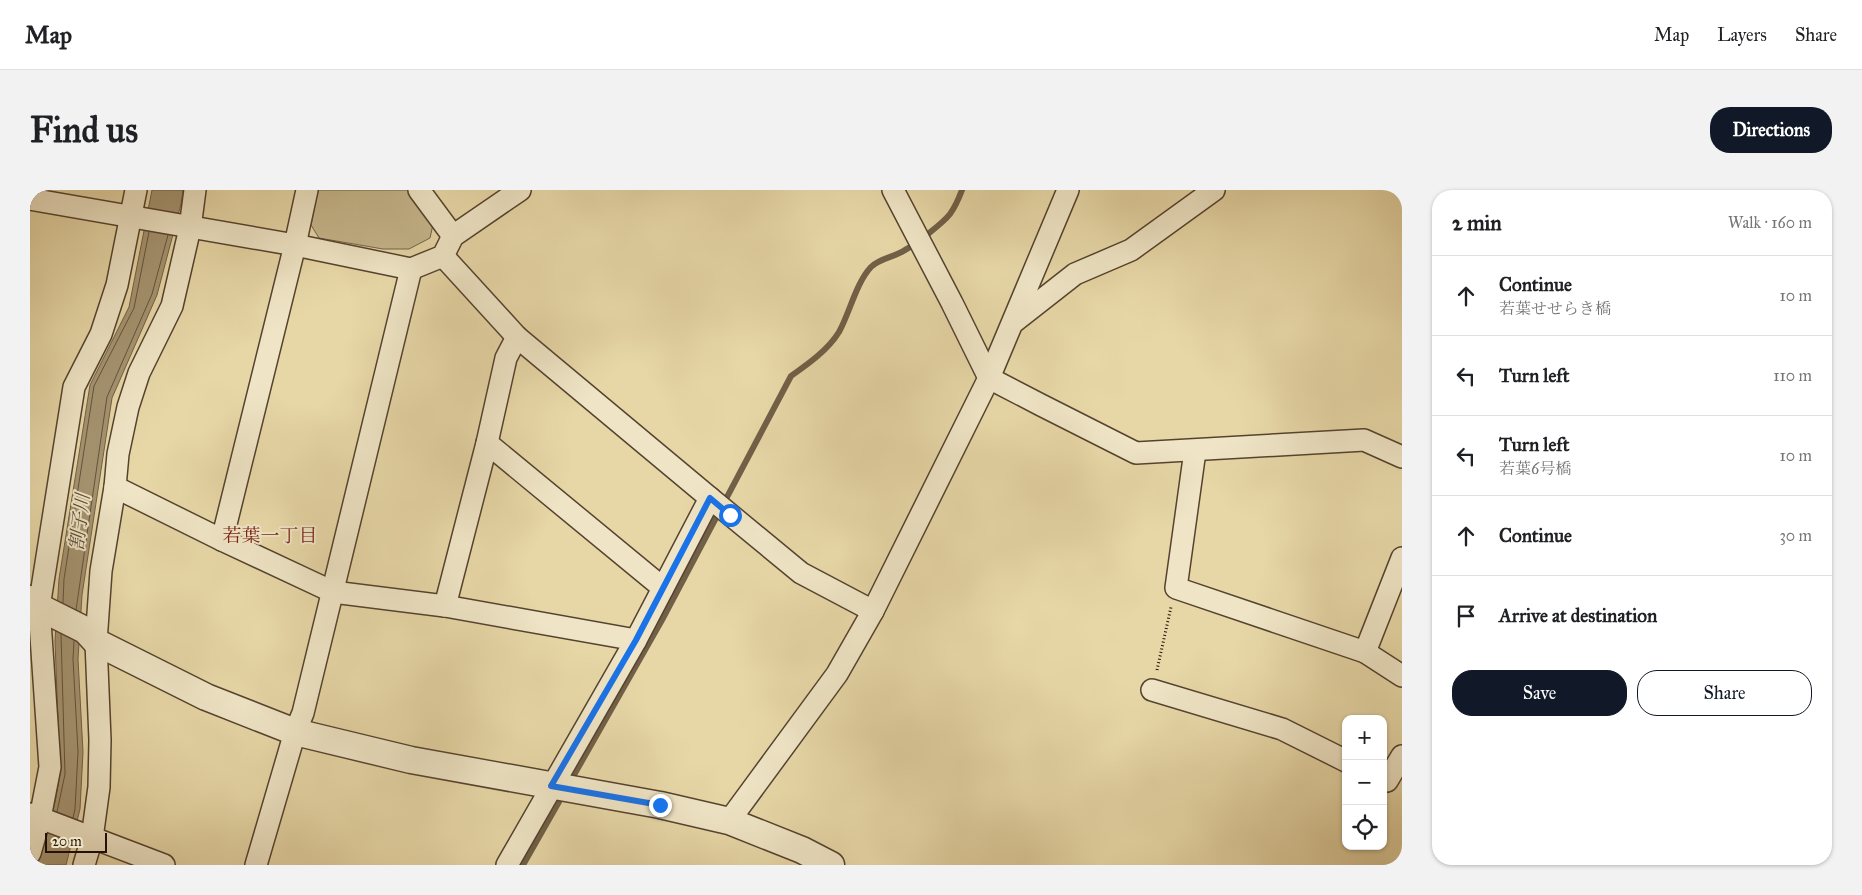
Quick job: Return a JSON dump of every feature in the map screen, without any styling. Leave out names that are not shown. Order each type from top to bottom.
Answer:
[{"type":"street","points":[[30,854],[50,767],[40,606],[74,387],[101,334],[115,293],[136,190]]},
{"type":"street","points":[[84,865],[86,835],[98,787],[100,740],[90,636],[115,487],[118,454],[128,407],[139,373],[172,306],[190,228],[195,190]]},
{"type":"street","points":[[222,540],[307,190]]},
{"type":"street","points":[[419,190],[454,236]]},
{"type":"street","points":[[30,199],[295,245],[412,269],[443,256],[454,236],[520,190]]},
{"type":"street","points":[[893,190],[990,378],[1136,453],[1364,440],[1402,457]]},
{"type":"street","points":[[729,821],[837,674],[873,611],[990,378],[1068,190]]},
{"type":"street","points":[[1013,323],[1075,274],[1131,250],[1214,190]]},
{"type":"street","points":[[443,256],[517,337],[730,515],[801,572],[873,611]]},
{"type":"street","points":[[256,865],[295,732],[303,713],[412,269]]},
{"type":"street","points":[[445,606],[487,443],[506,358],[517,337]]},
{"type":"street","points":[[487,443],[663,588]]},
{"type":"street","points":[[1195,451],[1176,588],[1365,652],[1402,676]]},
{"type":"street","points":[[115,487],[333,592],[445,606],[636,640]]},
{"type":"street","points":[[507,865],[636,640],[710,498]]},
{"type":"street","points":[[1365,652],[1402,558]]},
{"type":"street","points":[[40,606],[90,636],[206,697],[295,732],[411,760],[660,805],[729,821],[802,850],[831,865]]},
{"type":"street","points":[[1152,690],[1282,729],[1344,760]]},
{"type":"street","points":[[1387,778],[1402,756]]},
{"type":"street","points":[[39,817],[164,865]]},
{"type":"path","points":[[1152,690],[1176,588]]},
{"type":"shaded area","points":[[318,190],[411,190],[434,220],[430,238],[409,249],[383,249],[319,238],[311,225]]},
{"type":"water","name":"割子川","points":[[152,190],[183,190],[157,295],[112,398],[82,595],[78,659],[83,752],[80,809],[66,865],[36,865],[55,802],[60,774],[55,641],[59,579],[90,385],[129,307]]},
{"type":"waterway","points":[[570,782],[662,620],[791,376],[817,356],[834,339],[843,324],[861,281],[871,267],[910,247],[936,228],[950,214],[962,190]]},
{"type":"waterway","points":[[523,865],[564,793]]},
{"type":"district","name":"若葉一丁目","points":[[270,535]]},
{"type":"route","points":[[660,805],[551,786],[636,640],[710,498],[730,515]]}]
